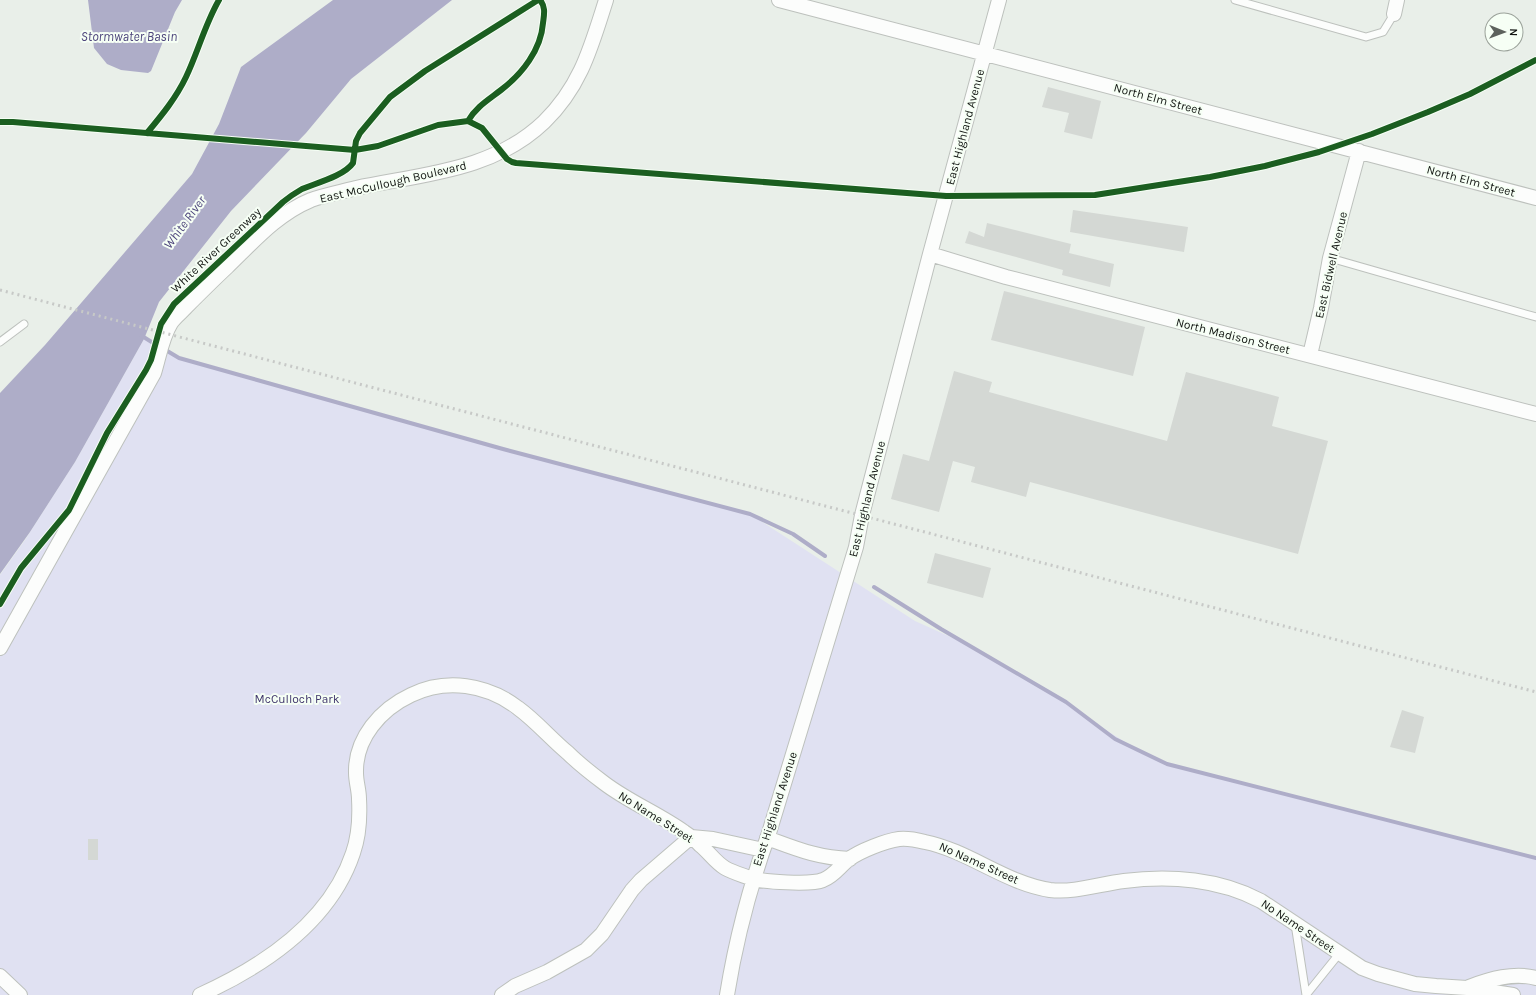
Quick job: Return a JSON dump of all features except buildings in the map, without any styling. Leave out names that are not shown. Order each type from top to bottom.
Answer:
[{"type":"street","name":"East McCullough Boulevard","points":[[0,648],[154,373],[167,331],[172,322],[197,295],[260,235],[293,209],[312,200],[338,192],[426,175],[477,163],[505,151],[525,137],[543,123],[571,90],[582,71],[592,47],[606,0]]},
{"type":"street","name":"North Elm Street","points":[[779,0],[1536,198]]},
{"type":"street","name":"East Highland Avenue","points":[[727,995],[738,934],[753,879],[856,547],[862,515],[930,254],[999,0]]},
{"type":"street","points":[[1394,14],[1397,0]]},
{"type":"street","name":"East Bidwell Avenue","points":[[1310,355],[1321,308],[1330,258],[1359,152]]},
{"type":"street","name":"North Madison Street","points":[[930,254],[1006,277],[1536,414]]},
{"type":"street","name":"No Name Street","points":[[200,995],[248,971],[288,943],[317,914],[341,881],[354,849],[359,829],[360,802],[356,776],[356,762],[363,739],[375,722],[399,701],[428,688],[455,684],[492,692],[510,701],[605,784],[676,826],[726,869],[753,879],[799,882],[821,881],[827,878],[850,859],[876,846],[897,839],[909,839],[937,844],[1027,884],[1047,889],[1068,890],[1134,880],[1162,878],[1190,880],[1225,887],[1249,895],[1261,901],[1362,968],[1378,974],[1415,984],[1467,988],[1512,995]]},
{"type":"street","points":[[502,995],[515,986],[547,972],[586,950],[602,934],[636,885],[690,837],[765,844],[829,858],[850,859]]},
{"type":"street","name":"No Name Street","points":[[1467,988],[1489,980],[1517,976],[1536,978]]},
{"type":"street","points":[[6,985],[20,995]]},
{"type":"lane","points":[[1235,0],[1366,37],[1383,32],[1394,14]]},
{"type":"lane","points":[[1330,258],[1536,317]]},
{"type":"lane","points":[[0,342],[24,324]]},
{"type":"lane","points":[[1295,924],[1306,995]]},
{"type":"lane","points":[[1306,995],[1340,954]]},
{"type":"green space","name":"McCulloch Park","points":[[144,339],[180,358],[529,456],[750,514],[915,621],[964,643],[1055,696],[1133,747],[1167,764],[1536,858],[1536,995],[0,995],[0,575],[25,540],[75,462]]},
{"type":"water","name":"Stormwater Basin","points":[[88,0],[182,0],[175,12],[151,71],[148,73],[121,70],[107,64],[94,48]]},
{"type":"water","name":"White River","points":[[333,0],[452,0],[351,79],[306,133],[231,211],[159,302],[144,339],[75,462],[30,532],[0,574],[0,393],[45,345],[192,174],[219,124],[241,67]]},
{"type":"waterway","points":[[142,336],[158,346]]},
{"type":"waterway","points":[[164,349],[179,358],[503,449],[750,514],[793,534],[825,556]]},
{"type":"waterway","points":[[874,587],[941,629],[1066,702],[1115,739],[1167,764],[1536,858]]},
{"type":"railway","points":[[0,290],[1536,692]]},
{"type":"cycle path","points":[[147,133],[182,85],[219,0]]},
{"type":"cycle path","name":"White River Greenway","points":[[0,604],[21,568],[69,510],[107,433],[146,370],[151,360],[161,324],[174,304],[285,200],[302,189],[329,179],[349,168],[353,163],[356,141],[360,133],[390,97],[425,71],[538,0]]},
{"type":"cycle path","points":[[468,121],[479,108],[509,84],[529,61],[539,43],[544,17],[544,8],[540,0]]},
{"type":"cycle path","points":[[0,122],[355,150],[378,146],[438,125],[468,121],[482,128],[507,159],[516,163],[946,196],[1095,195],[1210,177],[1265,166],[1319,152],[1372,134],[1428,112],[1470,94],[1536,60]]}]
